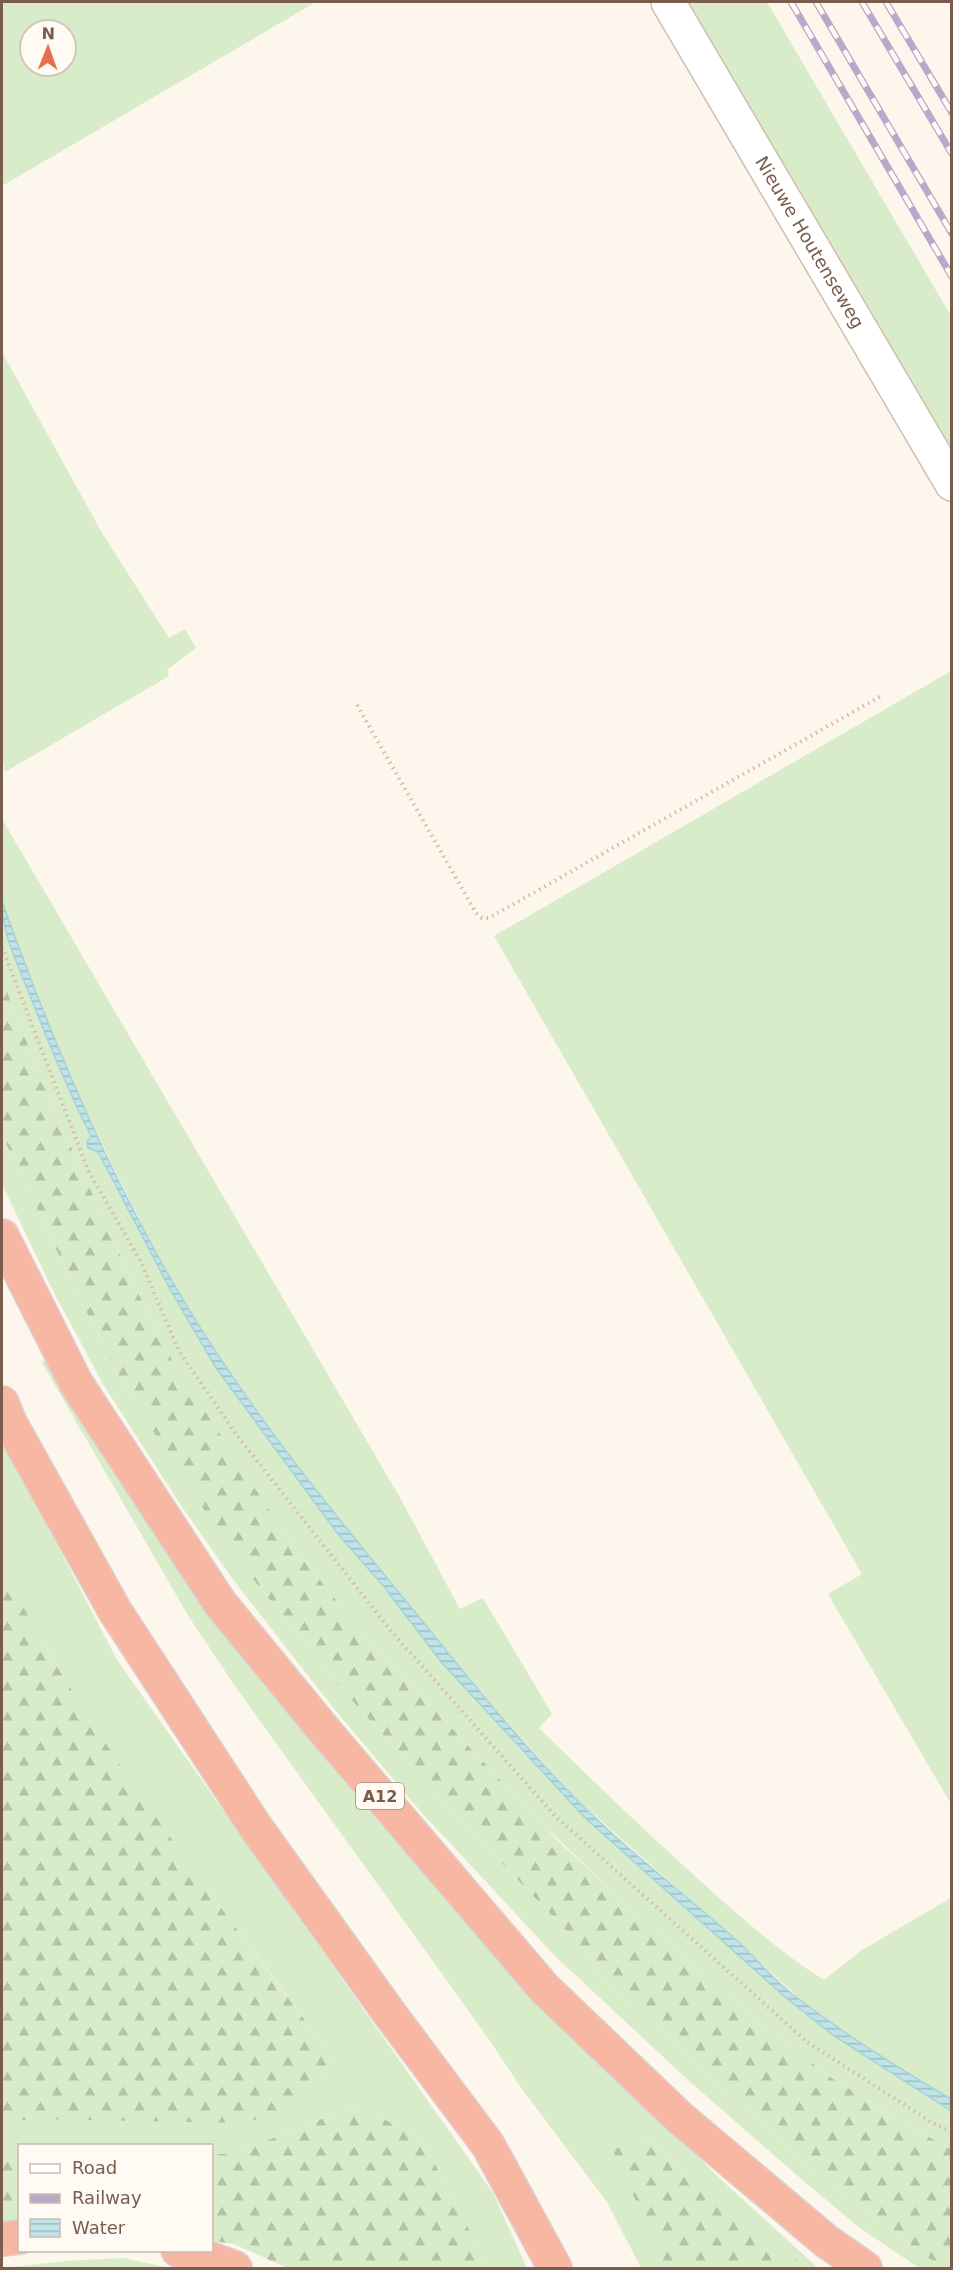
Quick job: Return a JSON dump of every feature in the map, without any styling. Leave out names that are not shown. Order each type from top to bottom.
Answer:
[{"type":"highway","name":"A12","points":[[2,1236],[76,1383],[220,1603],[324,1730],[544,1988],[679,2117],[825,2241],[865,2268]]},
{"type":"highway","points":[[2,1403],[9,1421],[114,1611],[255,1826],[390,2014],[488,2145],[555,2268]]},
{"type":"highway","points":[[2,2239],[18,2237]]},
{"type":"highway","points":[[186,2252],[235,2268]]},
{"type":"street","name":"Nieuwe Houtenseweg","points":[[668,2],[951,484]]},
{"type":"path","points":[[357,705],[476,913],[483,918],[489,918],[883,695]]},
{"type":"path","points":[[2,946],[88,1170],[141,1262],[179,1351],[236,1434],[391,1631],[555,1816],[807,2042],[931,2122],[951,2132]]},
{"type":"green space","points":[[2,2],[316,2],[2,186]]},
{"type":"green space","points":[[682,2],[767,2],[951,316],[951,463]]},
{"type":"green space","points":[[2,352],[102,533],[169,638],[185,629],[196,648],[167,670],[169,676],[5,772],[2,759]]},
{"type":"green space","points":[[951,671],[951,1804],[828,1594],[862,1574],[494,936]]},
{"type":"green space","points":[[2,819],[399,1496],[460,1609],[483,1598],[552,1714],[539,1728],[636,1822],[727,1905],[774,1944],[824,1980],[862,1950],[951,1898],[951,2149],[833,2079],[766,2028],[637,1914],[544,1826],[379,1651],[326,1588],[280,1527],[172,1360],[132,1281],[50,1101],[2,979],[2,917],[42,1028],[91,1136],[88,1147],[98,1152],[171,1291],[216,1368],[337,1533],[515,1744],[584,1817],[794,2004],[800,1999],[574,1797],[500,1714],[346,1530],[261,1418],[230,1373],[176,1288],[144,1229],[48,1028],[2,901]]},
{"type":"green space","points":[[2,979],[50,1101],[132,1281],[172,1360],[280,1527],[326,1588],[379,1651],[557,1840],[766,2028],[833,2079],[951,2149],[951,2268],[946,2268],[930,2259],[824,2180],[592,1969],[597,1963],[455,1814],[349,1697],[253,1579],[200,1504],[122,1382],[2,1135]]},
{"type":"green space","points":[[2,1135],[122,1382],[200,1503],[253,1579],[349,1697],[455,1814],[597,1963],[592,1969],[824,2180],[930,2259],[946,2268],[919,2268],[860,2228],[688,2080],[555,1956],[422,1813],[335,1710],[234,1581],[180,1504],[103,1384],[53,1291],[2,1184]]},
{"type":"green space","points":[[41,1361],[45,1361],[173,1563],[312,1743],[375,1818],[537,2000],[728,2186],[818,2268],[803,2267],[694,2179],[650,2139],[613,2149],[667,2268],[641,2268],[607,2202],[522,2089],[486,2035],[235,1686],[189,1617]]},
{"type":"green space","points":[[2,1438],[117,1660],[493,2193],[527,2268],[489,2268],[422,2139],[357,2105],[232,2154],[213,2154],[213,2144],[18,2144],[18,2160],[2,2162],[2,2122],[302,2095],[322,2074],[338,2071],[331,2055],[162,1828],[91,1722],[26,1613],[2,1567]]},
{"type":"green space","points":[[2,1567],[75,1695],[156,1818],[331,2055],[338,2071],[322,2074],[302,2095],[275,2114],[245,2123],[38,2119],[2,2122]]},
{"type":"green space","points":[[357,2105],[422,2139],[489,2268],[287,2268],[234,2244],[213,2241],[213,2154],[232,2154]]},
{"type":"green space","points":[[650,2139],[694,2179],[806,2268],[667,2268],[612,2149]]},
{"type":"green space","points":[[18,2160],[18,2236],[2,2240],[2,2162]]},
{"type":"green space","points":[[123,2258],[170,2268],[2,2268],[66,2261]]},
{"type":"water","points":[[2,901],[81,1101],[152,1246],[229,1372],[312,1485],[507,1723],[592,1815],[733,1937],[787,1989],[852,2037],[951,2099],[951,2111],[834,2036],[785,1997],[584,1817],[442,1663],[384,1587],[337,1533],[216,1368],[171,1291],[98,1152],[88,1148],[87,1142],[91,1136],[58,1065],[11,948],[4,925]]},
{"type":"railway","points":[[791,2],[952,277]]},
{"type":"railway","points":[[816,2],[952,234]]},
{"type":"railway","points":[[862,2],[952,154]]},
{"type":"railway","points":[[886,2],[952,113]]}]
